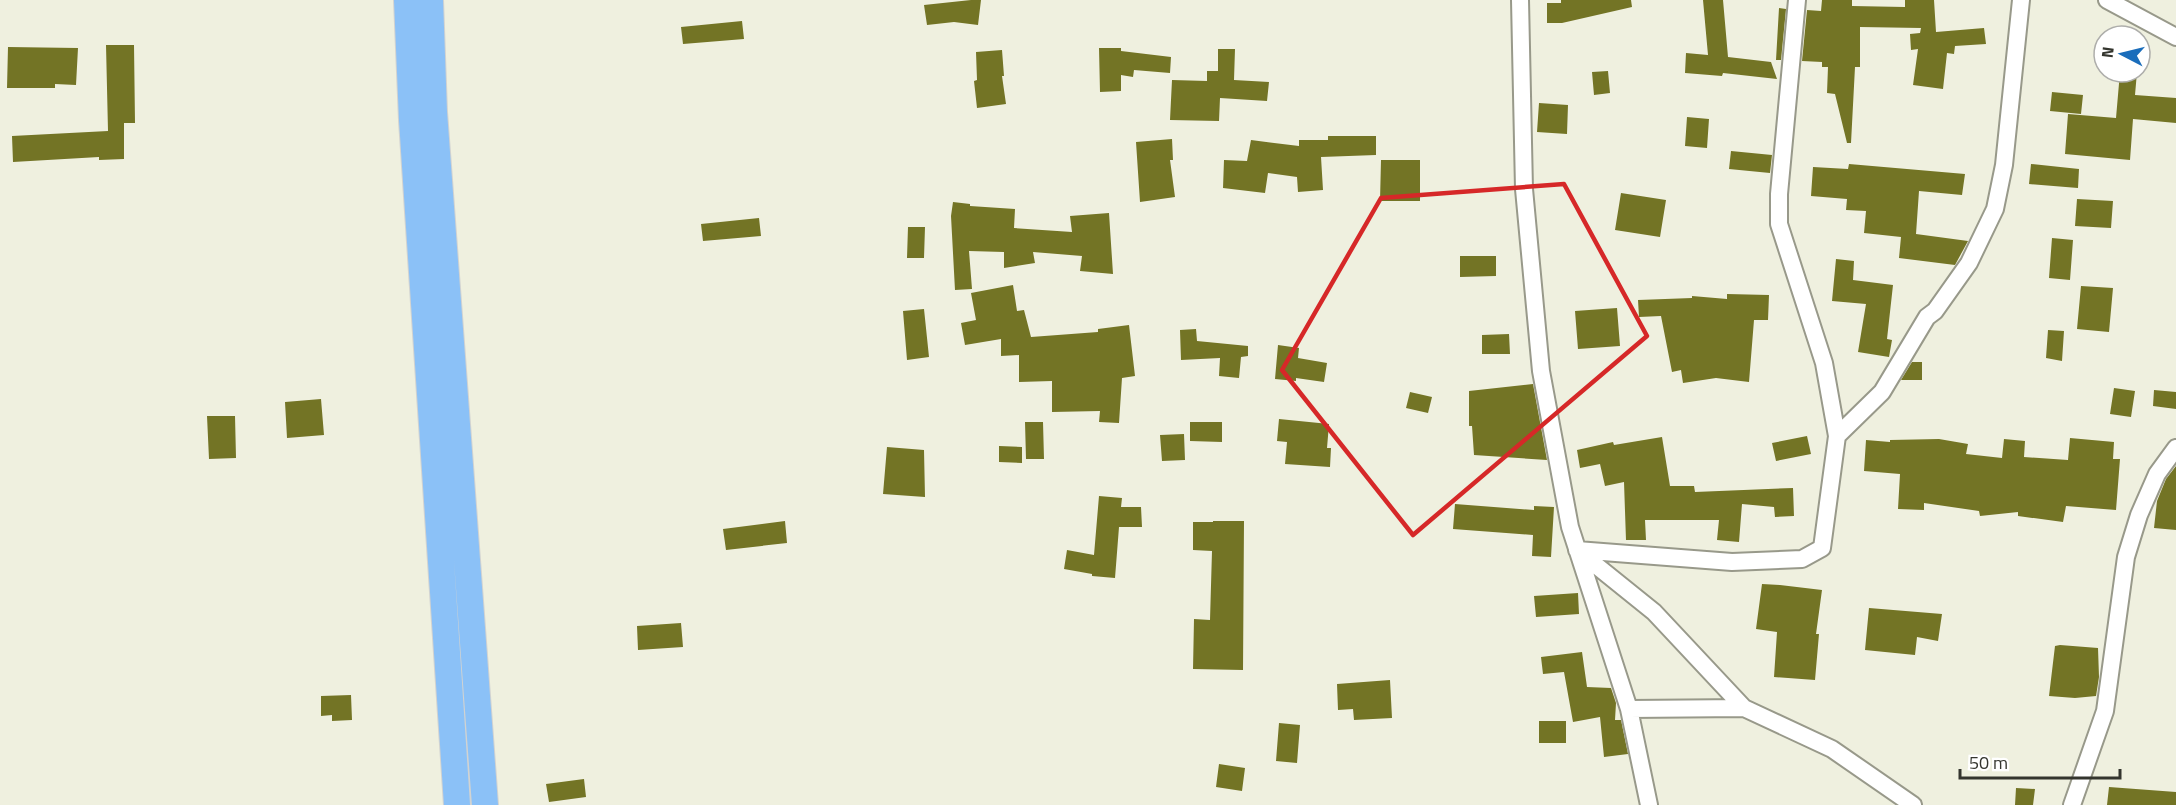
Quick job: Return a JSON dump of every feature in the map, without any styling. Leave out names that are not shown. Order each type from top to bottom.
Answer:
[{"type":"main road","points":[[407,0],[412,120],[457,805]]},
{"type":"main road","points":[[430,0],[434,112],[485,805]]},
{"type":"street","points":[[1520,0],[1524,189],[1541,371],[1570,527],[1629,709],[1649,805]]},
{"type":"street","points":[[1577,550],[1732,562],[1802,559],[1822,548],[1837,436],[1824,363],[1779,225],[1779,194],[1797,0]]},
{"type":"street","points":[[1837,436],[1882,392],[1927,317],[1935,311],[1969,263],[1995,208],[2004,165],[2021,0]]},
{"type":"street","points":[[2107,0],[2176,37]]},
{"type":"street","points":[[2072,805],[2105,711],[2126,557],[2139,515],[2157,474],[2176,448]]},
{"type":"street","points":[[1577,550],[1654,612],[1744,708],[1832,749],[1912,805]]},
{"type":"street","points":[[1629,709],[1744,708]]},
{"type":"highlighted area","points":[[1564,184],[1647,336],[1413,535],[1282,370],[1381,198]]},
{"type":"building","points":[[981,0],[978,25],[954,22],[927,25],[924,5]]},
{"type":"building","points":[[1561,0],[1631,0],[1632,7],[1562,23],[1547,23],[1547,3],[1561,3]]},
{"type":"building","points":[[1703,0],[1723,0],[1728,57],[1771,62],[1777,79],[1723,73],[1722,76],[1685,73],[1686,53],[1708,55]]},
{"type":"building","points":[[1822,0],[1852,0],[1852,6],[1905,7],[1905,0],[1934,0],[1936,32],[1984,28],[1986,44],[1955,46],[1954,54],[1947,53],[1943,89],[1913,85],[1918,49],[1911,50],[1910,34],[1920,33],[1921,28],[1860,27],[1860,67],[1855,67],[1851,143],[1847,143],[1835,94],[1827,93],[1828,67],[1822,67],[1822,62],[1802,61],[1807,10],[1821,11]]},
{"type":"building","points":[[1779,8],[1786,9],[1781,60],[1776,60]]},
{"type":"building","points":[[742,21],[744,39],[683,44],[681,27]]},
{"type":"building","points":[[106,45],[134,45],[135,123],[124,123],[124,159],[99,160],[99,157],[13,162],[12,136],[108,131]]},
{"type":"building","points":[[8,47],[78,48],[76,85],[55,84],[55,88],[7,88]]},
{"type":"building","points":[[1099,48],[1121,48],[1121,51],[1171,57],[1170,73],[1134,70],[1133,77],[1121,75],[1121,91],[1100,92]]},
{"type":"building","points":[[1218,49],[1235,49],[1234,80],[1269,82],[1267,101],[1220,98],[1219,121],[1170,120],[1172,80],[1207,81],[1207,71],[1218,71]]},
{"type":"building","points":[[1002,50],[1004,76],[1002,76],[1006,104],[977,108],[974,81],[977,80],[976,52]]},
{"type":"building","points":[[1608,71],[1610,93],[1594,95],[1592,72]]},
{"type":"building","points":[[2119,84],[2136,84],[2135,95],[2176,98],[2176,123],[2133,119],[2130,160],[2065,154],[2068,114],[2116,118]]},
{"type":"building","points":[[2052,92],[2083,95],[2081,114],[2050,111]]},
{"type":"building","points":[[1539,103],[1568,105],[1567,134],[1537,132]]},
{"type":"building","points":[[1687,117],[1709,119],[1707,148],[1685,146]]},
{"type":"building","points":[[1328,136],[1376,136],[1376,155],[1321,157],[1323,190],[1298,192],[1297,177],[1268,173],[1265,193],[1223,188],[1224,160],[1247,161],[1251,140],[1299,146],[1299,140],[1328,140]]},
{"type":"building","points":[[1172,139],[1173,160],[1170,160],[1175,197],[1140,202],[1136,142]]},
{"type":"building","points":[[1731,151],[1772,155],[1770,173],[1729,169]]},
{"type":"building","points":[[1381,160],[1420,160],[1420,201],[1380,201]]},
{"type":"building","points":[[1849,164],[1965,174],[1962,195],[1919,191],[1916,234],[1968,241],[1955,265],[1899,258],[1901,237],[1864,233],[1866,211],[1846,210],[1847,199],[1811,196],[1813,167],[1848,169]]},
{"type":"building","points":[[2031,164],[2079,169],[2078,188],[2029,184]]},
{"type":"building","points":[[1621,193],[1666,200],[1660,237],[1615,230]]},
{"type":"building","points":[[2077,199],[2113,201],[2111,228],[2075,226]]},
{"type":"building","points":[[953,202],[970,204],[970,206],[1015,209],[1014,228],[1072,232],[1070,216],[1109,213],[1113,274],[1080,271],[1082,256],[1033,252],[1035,263],[1004,268],[1004,252],[969,251],[972,289],[955,290],[951,216]]},
{"type":"building","points":[[759,218],[761,236],[703,241],[701,224]]},
{"type":"building","points":[[908,227],[925,227],[924,258],[907,258]]},
{"type":"building","points":[[2052,238],[2073,240],[2070,280],[2049,278]]},
{"type":"building","points":[[1460,256],[1496,256],[1496,276],[1460,277]]},
{"type":"building","points":[[1836,259],[1854,261],[1853,280],[1893,285],[1887,339],[1892,340],[1889,357],[1858,352],[1866,304],[1832,301]]},
{"type":"building","points":[[1013,285],[1017,311],[1024,310],[1031,337],[1098,332],[1098,329],[1129,325],[1135,376],[1122,378],[1119,423],[1099,422],[1100,411],[1052,412],[1052,381],[1019,382],[1019,355],[1001,356],[1001,339],[965,345],[961,323],[976,320],[971,293]]},
{"type":"building","points":[[2081,286],[2113,288],[2109,332],[2077,329]]},
{"type":"building","points":[[1727,294],[1769,295],[1768,320],[1754,320],[1749,382],[1716,378],[1683,383],[1681,370],[1672,372],[1661,316],[1639,317],[1638,300],[1692,298],[1692,296],[1727,299]]},
{"type":"building","points":[[1617,308],[1620,346],[1578,349],[1575,311]]},
{"type":"building","points":[[924,309],[929,357],[907,360],[903,311]]},
{"type":"building","points":[[1196,329],[1197,341],[1248,346],[1248,356],[1241,357],[1239,378],[1219,376],[1220,358],[1181,360],[1180,330]]},
{"type":"building","points":[[2048,330],[2064,331],[2062,361],[2046,358]]},
{"type":"building","points":[[1509,334],[1510,354],[1482,354],[1482,335]]},
{"type":"building","points":[[1278,345],[1299,348],[1298,358],[1327,363],[1324,382],[1296,378],[1296,381],[1275,379]]},
{"type":"building","points":[[1912,362],[1922,362],[1922,380],[1901,380]]},
{"type":"building","points":[[1533,384],[1547,460],[1474,455],[1472,426],[1469,426],[1469,391]]},
{"type":"building","points":[[2114,388],[2135,391],[2131,417],[2110,414]]},
{"type":"building","points":[[2154,390],[2176,392],[2176,409],[2153,406]]},
{"type":"building","points":[[1410,392],[1432,397],[1428,413],[1406,408]]},
{"type":"building","points":[[321,399],[324,435],[287,438],[285,402]]},
{"type":"building","points":[[207,416],[235,416],[236,458],[209,459]]},
{"type":"building","points":[[1279,419],[1329,424],[1327,448],[1331,448],[1330,467],[1285,464],[1287,442],[1277,441]]},
{"type":"building","points":[[1025,422],[1043,422],[1044,459],[1026,459]]},
{"type":"building","points":[[1190,422],[1222,422],[1222,442],[1190,441]]},
{"type":"building","points":[[1184,434],[1185,460],[1162,461],[1160,435]]},
{"type":"building","points":[[1807,436],[1811,454],[1776,461],[1772,443]]},
{"type":"building","points":[[1662,437],[1670,486],[1694,486],[1695,492],[1793,488],[1794,516],[1775,517],[1774,507],[1742,504],[1739,542],[1717,540],[1719,520],[1645,520],[1646,540],[1626,540],[1624,482],[1605,486],[1600,464],[1580,468],[1577,450],[1613,442],[1614,445]]},
{"type":"building","points":[[2070,438],[2114,442],[2113,459],[2120,459],[2116,510],[2066,506],[2063,522],[2018,516],[2018,512],[1980,516],[1979,511],[1924,503],[1924,510],[1898,509],[1900,474],[1864,471],[1866,440],[1890,442],[1890,440],[1939,439],[1968,444],[1966,454],[2002,458],[2004,439],[2025,441],[2024,457],[2068,460]]},
{"type":"building","points":[[999,446],[1022,447],[1022,463],[999,462]]},
{"type":"building","points":[[887,447],[924,450],[925,497],[883,494]]},
{"type":"building","points":[[2176,466],[2176,530],[2154,528],[2157,501],[2166,479]]},
{"type":"building","points":[[1099,496],[1122,498],[1121,507],[1141,507],[1142,527],[1119,527],[1115,578],[1092,576],[1092,574],[1064,569],[1067,550],[1094,555]]},
{"type":"building","points":[[1455,504],[1534,510],[1534,506],[1554,507],[1551,557],[1532,556],[1533,535],[1453,529]]},
{"type":"building","points":[[785,521],[787,543],[726,550],[723,529]]},
{"type":"building","points":[[1244,521],[1243,670],[1193,669],[1194,619],[1210,620],[1212,551],[1193,550],[1193,522]]},
{"type":"building","points":[[1762,584],[1822,590],[1816,634],[1819,634],[1815,680],[1774,677],[1777,632],[1756,629]]},
{"type":"building","points":[[1578,593],[1579,614],[1536,617],[1534,596]]},
{"type":"building","points":[[1869,608],[1942,614],[1938,641],[1917,637],[1915,655],[1865,650]]},
{"type":"building","points":[[681,623],[683,647],[638,650],[637,626]]},
{"type":"building","points":[[2055,646],[2098,648],[2099,677],[2096,696],[2075,698],[2049,696]]},
{"type":"building","points":[[1582,652],[1587,687],[1611,688],[1616,703],[1615,720],[1621,720],[1628,754],[1604,757],[1600,717],[1573,722],[1564,672],[1543,674],[1541,657]]},
{"type":"building","points":[[1390,680],[1392,718],[1354,720],[1353,709],[1338,710],[1337,684]]},
{"type":"building","points":[[351,695],[352,720],[332,721],[332,715],[321,716],[321,696]]},
{"type":"building","points":[[1539,721],[1566,721],[1566,743],[1539,743]]},
{"type":"building","points":[[1279,723],[1300,725],[1297,763],[1276,761]]},
{"type":"building","points":[[1219,764],[1245,768],[1242,791],[1216,787]]},
{"type":"building","points":[[584,779],[586,797],[549,802],[546,784]]},
{"type":"building","points":[[2109,787],[2176,792],[2176,805],[2107,805]]},
{"type":"building","points":[[2016,788],[2035,789],[2033,805],[2015,805]]}]
